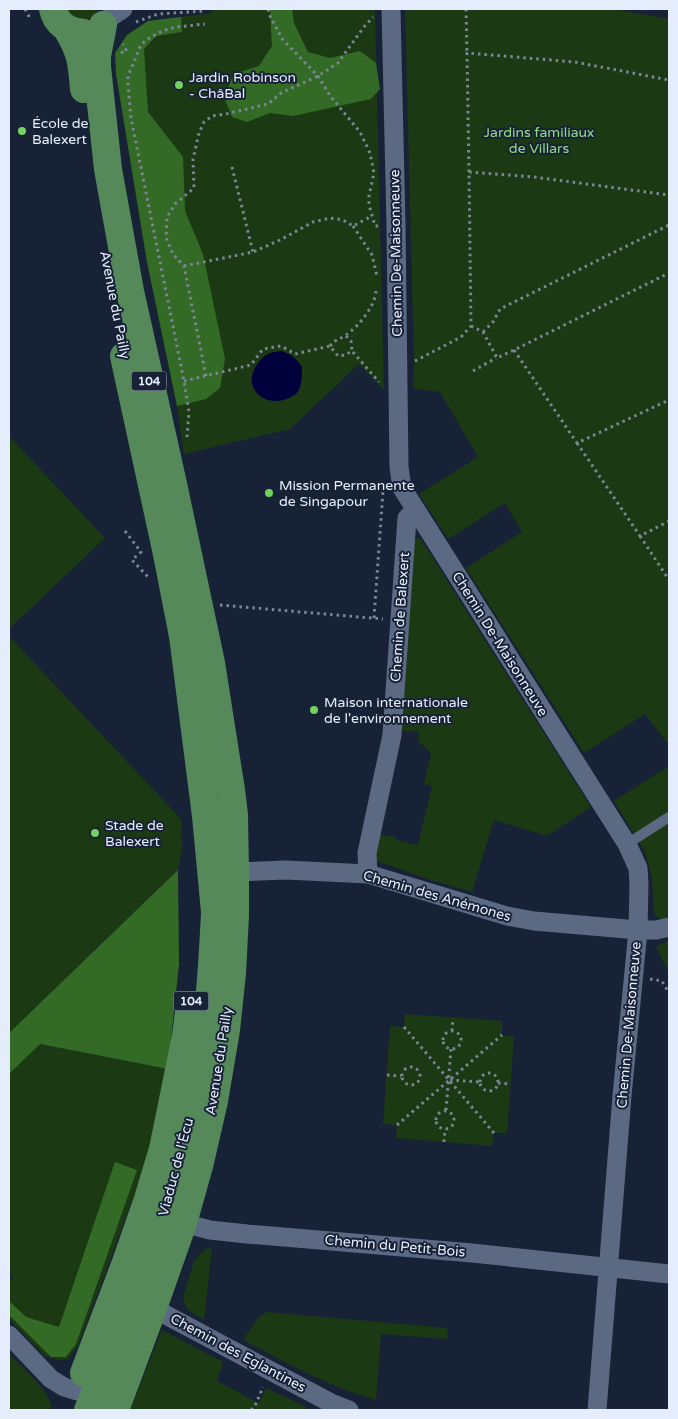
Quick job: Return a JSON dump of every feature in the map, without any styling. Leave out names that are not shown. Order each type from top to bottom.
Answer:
[{"type":"main road","points":[[60,19],[76,32],[86,33],[95,30],[116,17]]},
{"type":"main road","name":"Avenue du Pailly","points":[[115,1410],[183,1223],[199,1166],[220,1068],[226,1030],[235,916],[234,815],[211,663],[130,291],[108,169],[97,56],[116,17]]},
{"type":"main road","name":"Avenue du Pailly","points":[[60,19],[76,43],[80,56],[97,206],[120,337],[177,600],[188,667],[206,816],[215,912]]},
{"type":"main road","name":"Avenue du Pailly","points":[[215,912],[220,815],[216,699]]},
{"type":"main road","name":"Avenue du Pailly","points":[[78,1404],[161,1158],[186,1036],[199,906],[195,729]]},
{"type":"main road","name":"Viaduc de l'Écu","points":[[78,1404],[150,1256],[181,1157],[195,1098],[206,1034],[211,992],[215,912]]},
{"type":"street","name":"Chemin De-Maisonneuve","points":[[383,12],[396,226],[398,467],[402,488],[627,844],[638,868],[638,930],[622,1096],[597,1410]]},
{"type":"street","name":"Chemin de Balexert","points":[[368,874],[367,853],[392,735],[407,518],[415,510]]},
{"type":"street","name":"Chemin des Anémones","points":[[235,872],[286,870],[368,874],[507,916],[534,921],[638,930],[656,930],[669,927]]},
{"type":"street","name":"Chemin du Petit-Bois","points":[[183,1223],[210,1230],[238,1233],[472,1253],[608,1268]]},
{"type":"street","points":[[608,1268],[669,1274]]},
{"type":"street","name":"Chemin des Eglantines","points":[[153,1308],[331,1403],[350,1410]]},
{"type":"street","points":[[9,1334],[51,1379],[64,1387],[78,1404]]},
{"type":"lane","points":[[627,844],[669,817]]},
{"type":"path","points":[[268,9],[283,40],[318,76],[331,96],[360,132],[370,153],[374,174],[369,205],[375,226],[384,226]]},
{"type":"path","points":[[410,364],[462,337],[471,326],[466,9]]},
{"type":"path","points":[[116,17],[135,22],[158,14],[204,11]]},
{"type":"path","points":[[206,376],[184,266],[173,254],[166,238],[167,217],[174,204],[194,188],[193,159],[199,133],[204,122],[212,116],[268,104],[281,93],[318,76],[338,63],[363,28],[383,12]]},
{"type":"path","points":[[186,444],[189,412],[131,118],[128,76],[141,45],[146,40],[162,31],[176,27],[205,24]]},
{"type":"path","points":[[467,53],[575,62],[669,80]]},
{"type":"path","points":[[232,167],[253,252]]},
{"type":"path","points":[[469,172],[534,177],[669,195]]},
{"type":"path","points":[[353,226],[372,216]]},
{"type":"path","points":[[184,266],[253,252],[313,222],[330,218],[343,220],[353,226],[372,255],[377,277],[376,297],[364,317],[346,336],[336,340],[330,346],[295,354],[281,346],[264,349],[251,364],[184,381]]},
{"type":"path","points":[[483,332],[493,322],[500,310],[669,225]]},
{"type":"path","points":[[473,372],[496,358],[669,273]]},
{"type":"path","points":[[471,326],[483,332],[496,358]]},
{"type":"path","points":[[346,336],[351,341],[352,351],[381,384]]},
{"type":"path","points":[[330,346],[338,356],[352,351]]},
{"type":"path","points":[[514,350],[669,580]]},
{"type":"path","points":[[577,443],[669,400]]},
{"type":"path","points":[[374,618],[384,486]]},
{"type":"path","points":[[640,536],[669,522]]},
{"type":"path","points":[[125,531],[141,552],[132,560],[152,580]]},
{"type":"path","points":[[217,605],[384,619]]},
{"type":"path","points":[[646,979],[662,981],[669,994]]},
{"type":"path","points":[[452,1031],[453,1018]]},
{"type":"path","points":[[404,1027],[494,1133]]},
{"type":"path","points":[[452,1031],[459,1034],[461,1041],[458,1047],[451,1049],[445,1046],[443,1039],[446,1033],[452,1031]]},
{"type":"path","points":[[397,1125],[502,1035]]},
{"type":"path","points":[[446,1110],[451,1049]]},
{"type":"path","points":[[411,1067],[418,1070],[420,1077],[417,1083],[410,1085],[404,1082],[401,1076],[404,1069],[411,1067]]},
{"type":"path","points":[[489,1073],[495,1076],[498,1083],[495,1089],[488,1092],[482,1089],[479,1082],[482,1076],[489,1073]]},
{"type":"path","points":[[387,1075],[401,1076]]},
{"type":"path","points":[[449,1080],[479,1082]]},
{"type":"path","points":[[498,1083],[511,1084]]},
{"type":"path","points":[[446,1110],[452,1113],[454,1120],[451,1126],[445,1129],[438,1126],[436,1119],[439,1113],[446,1110]]},
{"type":"path","points":[[444,1142],[445,1129]]},
{"type":"path","points":[[251,1410],[255,1406],[264,1385]]},
{"type":"green space","points":[[66,9],[98,9],[88,19],[78,20]]},
{"type":"green space","points":[[212,9],[375,9],[384,390],[359,364],[290,429],[184,454],[177,406],[147,262],[116,74],[115,53],[127,35],[148,21],[212,13]]},
{"type":"green space","points":[[270,9],[292,9],[294,23],[308,52],[330,58],[360,51],[376,63],[380,89],[371,99],[293,116],[270,113],[247,122],[232,117],[224,97],[234,74],[259,66],[272,46]]},
{"type":"green space","name":"Jardins familiaux de Villars","points":[[405,9],[614,9],[669,19],[669,745],[645,714],[584,753],[466,568],[522,532],[505,503],[448,539],[419,494],[478,457],[440,392],[413,388],[414,362]]},
{"type":"green space","points":[[181,17],[182,32],[156,36],[144,49],[148,112],[183,157],[185,211],[203,254],[225,359],[220,388],[206,399],[177,406],[147,262],[116,74],[115,53],[127,35],[148,21]]},
{"type":"green space","points":[[9,436],[105,538],[9,629]]},
{"type":"green space","points":[[420,538],[591,807],[547,836],[494,820],[472,892],[377,861],[373,854],[380,834],[396,837],[396,840],[418,845],[432,786],[424,784],[431,753],[418,741],[419,732],[399,730],[412,539]]},
{"type":"green space","name":"Stade de Balexert","points":[[9,636],[181,819],[182,847],[178,870],[9,1033]]},
{"type":"green space","points":[[669,766],[669,916],[664,919],[658,918],[654,913],[652,877],[645,852],[614,801]]},
{"type":"green space","points":[[178,870],[179,964],[168,1069],[40,1044],[9,1074],[9,1033]]},
{"type":"green space","points":[[669,940],[669,972],[656,947]]},
{"type":"green space","points":[[405,1014],[502,1021],[502,1035],[514,1036],[507,1133],[494,1133],[492,1146],[396,1138],[397,1125],[383,1124],[390,1026],[404,1027]]},
{"type":"green space","points":[[39,1044],[168,1069],[145,1166],[78,1346],[68,1359],[60,1360],[45,1356],[9,1319],[9,1281],[13,1277],[9,1273],[9,1074]]},
{"type":"green space","points":[[115,1162],[137,1170],[76,1344],[66,1357],[51,1357],[9,1315],[9,1301],[26,1317],[59,1327]]},
{"type":"green space","points":[[212,1248],[204,1320],[187,1309],[183,1298],[194,1261],[205,1249]]},
{"type":"green space","points":[[267,1312],[448,1328],[447,1339],[381,1334],[376,1400],[325,1381],[243,1340],[258,1318]]},
{"type":"green space","points":[[162,1330],[223,1362],[217,1381],[259,1403],[266,1388],[308,1408],[307,1410],[130,1410]]},
{"type":"green space","points":[[9,1354],[41,1387],[47,1395],[52,1410],[9,1410]]},
{"type":"shaded area","points":[[281,351],[298,361],[302,367],[301,380],[296,394],[274,401],[266,399],[254,390],[252,375],[261,359],[270,353]]},
{"type":"place","name":"Jardin Robinson - ChâBal","points":[[179,85]]},
{"type":"place","name":"École de Balexert","points":[[22,131]]},
{"type":"place","name":"Mission Permanente de Singapour","points":[[269,493]]},
{"type":"place","name":"Maison internationale de l'environnement","points":[[314,710]]},
{"type":"place","name":"Stade de Balexert","points":[[95,833]]}]
